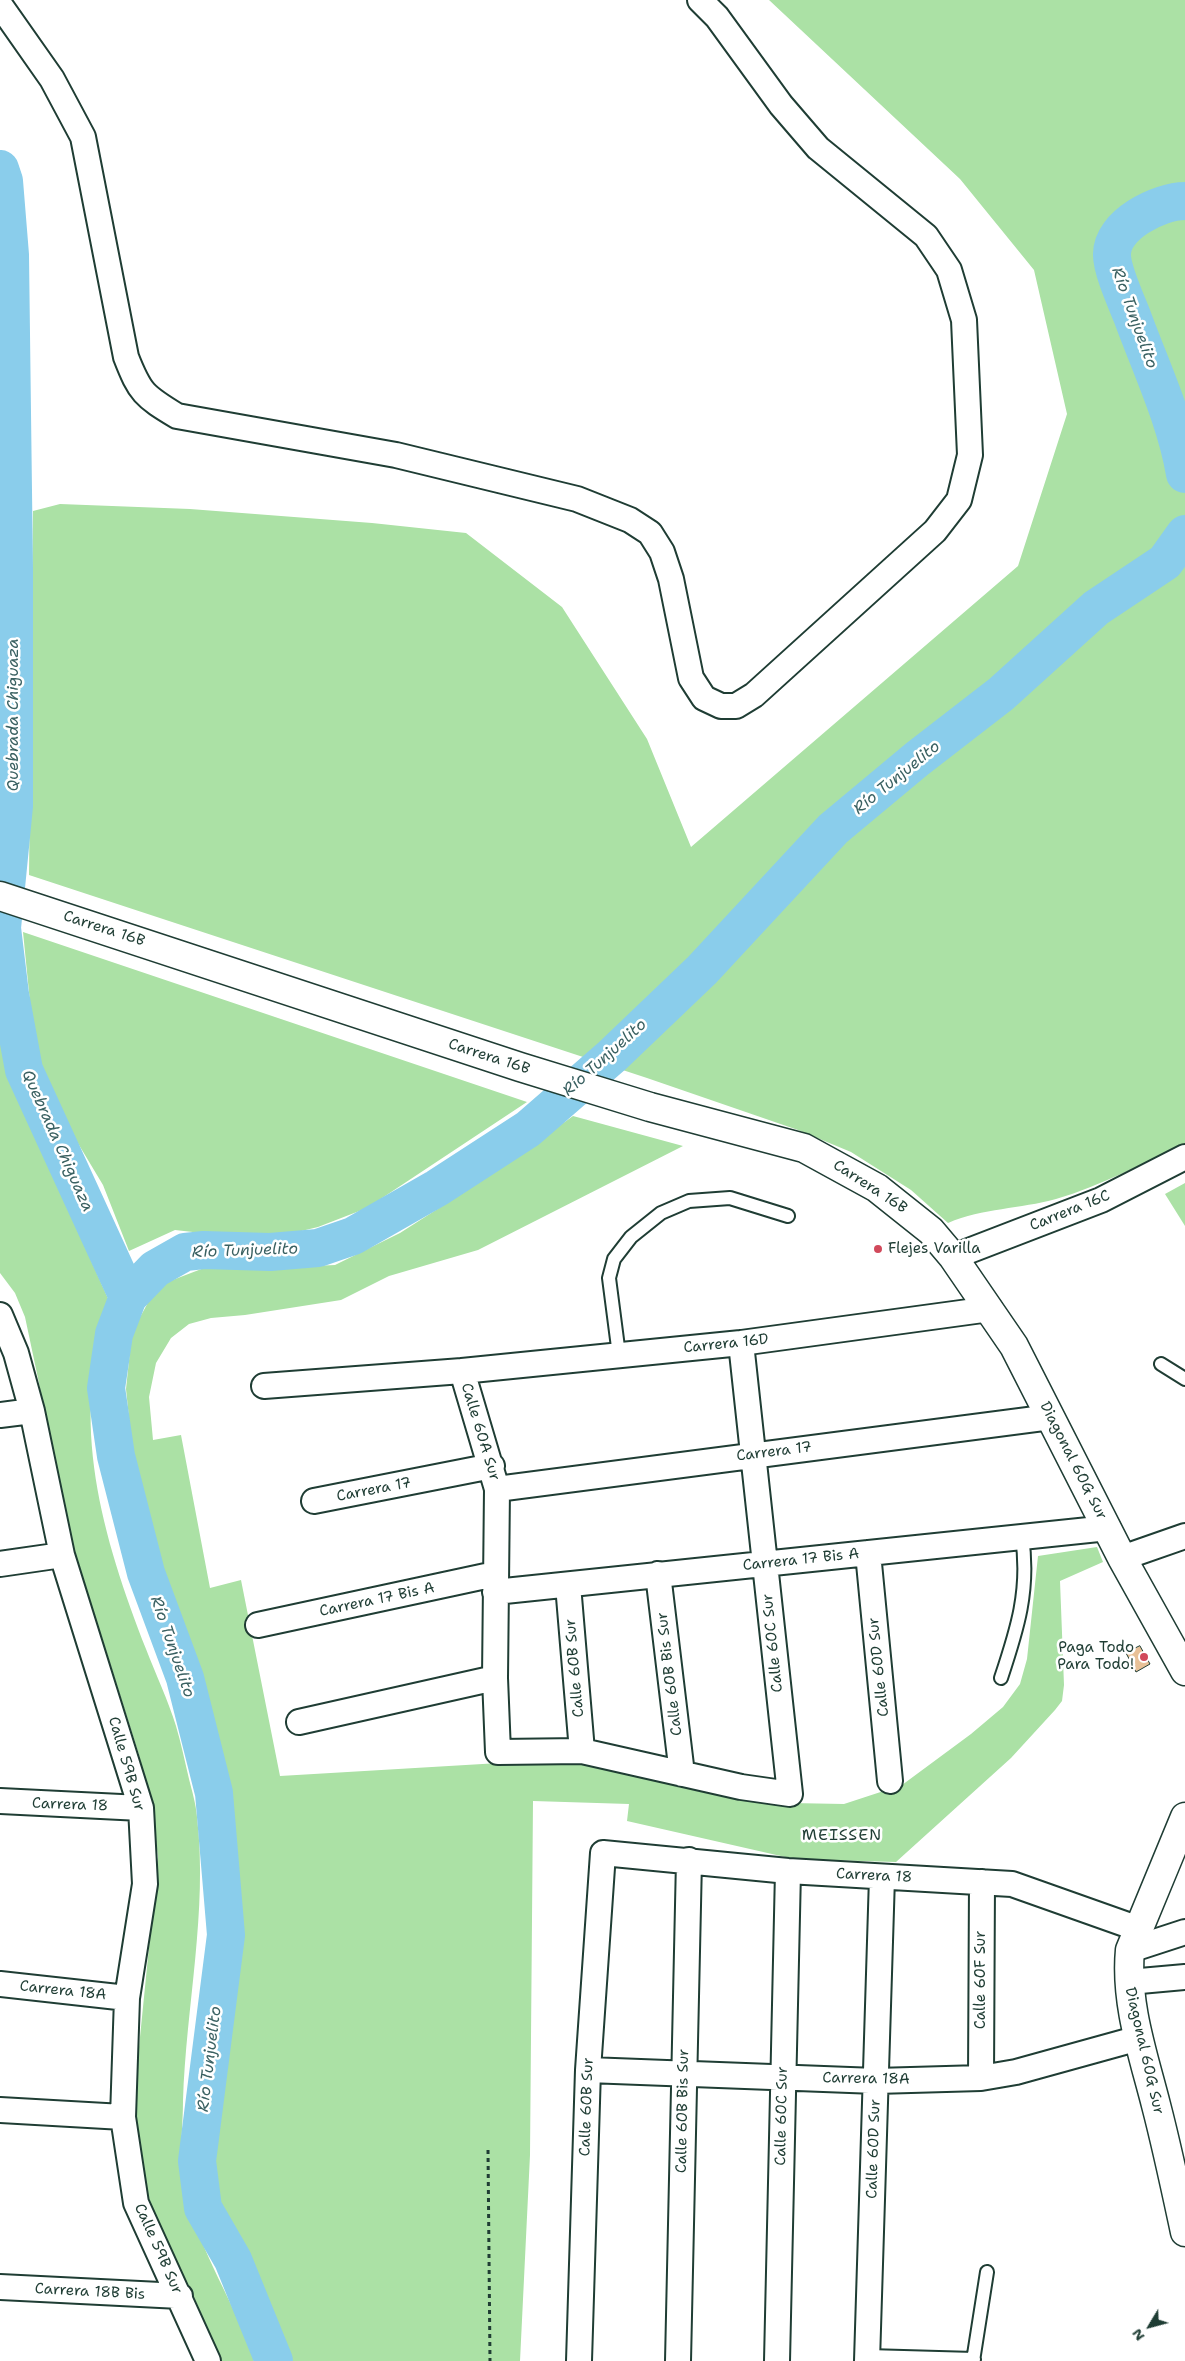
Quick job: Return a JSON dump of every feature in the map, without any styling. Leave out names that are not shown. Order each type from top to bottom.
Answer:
[{"type":"street","points":[[0,5],[52,79],[83,137],[126,358],[138,386],[153,401],[177,416],[396,455],[577,499],[630,520],[650,533],[662,552],[671,579],[691,678],[704,698],[721,706],[736,706],[754,695],[935,531],[959,500],[970,455],[964,320],[949,270],[926,236],[818,148],[781,105],[717,17],[700,0]]},
{"type":"street","name":"Carrera 16B","points":[[0,896],[520,1067],[650,1107],[804,1148],[877,1188],[901,1205],[931,1231],[953,1257]]},
{"type":"street","name":"Carrera 16C","points":[[953,1257],[1101,1200],[1185,1157]]},
{"type":"street","name":"Diagonal 60G Sur","points":[[953,1257],[1014,1346],[1122,1558],[1185,1671]]},
{"type":"street","name":"Carrera 16D","points":[[462,1371],[741,1343],[990,1309]]},
{"type":"street","name":"Calle 59B Sur","points":[[0,1315],[16,1353],[32,1412],[62,1556],[141,1808],[145,1884],[127,1998],[123,2117],[136,2202],[208,2361]]},
{"type":"street","name":"Calle 60C Sur","points":[[682,1774],[741,1787],[790,1794],[741,1343]]},
{"type":"street","name":"Calle 60A Sur","points":[[264,1386],[462,1371],[498,1490],[495,1583],[495,1678],[498,1752],[582,1751]]},
{"type":"street","points":[[0,1415],[32,1412]]},
{"type":"street","name":"Carrera 17","points":[[498,1490],[1050,1417]]},
{"type":"street","name":"Carrera 17","points":[[314,1501],[492,1466]]},
{"type":"street","name":"Carrera 17 Bis A","points":[[258,1626],[495,1583],[568,1585],[1108,1528]]},
{"type":"street","points":[[1122,1558],[1185,1536]]},
{"type":"street","name":"Calle 60D Sur","points":[[868,1553],[890,1781]]},
{"type":"street","points":[[0,1564],[62,1556]]},
{"type":"street","name":"Calle 60B Bis Sur","points":[[658,1574],[682,1774]]},
{"type":"street","name":"Calle 60B Sur","points":[[568,1585],[582,1751]]},
{"type":"street","points":[[299,1722],[495,1678]]},
{"type":"street","points":[[582,1751],[682,1774]]},
{"type":"street","name":"Carrera 18","points":[[0,1802],[141,1808]]},
{"type":"street","name":"Diagonal 60G Sur","points":[[1185,1817],[1135,1940],[1129,1982],[1139,2038],[1178,2165],[1185,2232]]},
{"type":"street","name":"Carrera 18","points":[[603,1853],[788,1871],[1024,1886],[1135,1940]]},
{"type":"street","name":"Calle 60B Sur","points":[[579,2361],[588,2070],[603,1853]]},
{"type":"street","name":"Calle 60B Bis Sur","points":[[678,2361],[689,1860]]},
{"type":"street","name":"Calle 60C Sur","points":[[777,2361],[788,1871]]},
{"type":"street","name":"Calle 60D Sur","points":[[867,2358],[882,1877]]},
{"type":"street","name":"Calle 60F Sur","points":[[981,2078],[982,1882]]},
{"type":"street","points":[[1135,1940],[1185,1932]]},
{"type":"street","points":[[1129,1982],[1185,1977]]},
{"type":"street","name":"Carrera 18A","points":[[0,1984],[127,1998]]},
{"type":"street","name":"Carrera 18A","points":[[588,2070],[684,2072],[876,2081],[981,2078],[1016,2072],[1139,2038]]},
{"type":"street","points":[[0,2110],[123,2117]]},
{"type":"street","name":"Carrera 18B Bis","points":[[0,2287],[180,2296]]},
{"type":"lane","points":[[619,1355],[609,1278],[614,1259],[631,1237],[661,1213],[689,1201],[730,1198],[788,1216]]},
{"type":"lane","points":[[1161,1364],[1185,1379]]},
{"type":"lane","points":[[1001,1678],[1018,1626],[1023,1598],[1024,1555],[1022,1538]]},
{"type":"lane","points":[[867,2358],[973,2360],[987,2272]]},
{"type":"path","points":[[488,2150],[490,2361]]},
{"type":"green space","points":[[769,0],[1185,0],[1185,1143],[1122,1174],[1073,1194],[1042,1202],[975,1214],[948,1223],[911,1190],[851,1152],[798,1130],[647,1078],[29,875],[33,511],[60,504],[190,509],[372,523],[466,533],[562,607],[647,739],[691,847],[1018,566],[1067,414],[1034,270],[960,179]]},
{"type":"green space","points":[[23,932],[527,1102],[367,1208],[318,1227],[264,1240],[175,1230],[129,1251],[103,1185],[58,1110],[36,1062]]},
{"type":"green space","points":[[0,1031],[9,1066],[40,1146],[110,1303],[97,1347],[91,1391],[91,1435],[96,1478],[104,1522],[116,1565],[130,1607],[176,1726],[196,1807],[200,1852],[198,1923],[185,2065],[181,2143],[182,2167],[186,2194],[202,2243],[235,2312],[254,2361],[222,2361],[193,2295],[169,2254],[136,2180],[134,2097],[158,1857],[151,1802],[139,1755],[72,1543],[53,1465],[25,1317],[15,1293],[0,1273]]},
{"type":"green space","points":[[573,1116],[683,1146],[478,1250],[389,1276],[341,1300],[245,1315],[211,1318],[189,1324],[171,1338],[156,1363],[149,1397],[153,1440],[181,1435],[210,1588],[241,1580],[280,1776],[567,1759],[790,1803],[844,1804],[902,1785],[971,1734],[1003,1707],[1020,1684],[1027,1659],[1038,1556],[1097,1547],[1103,1562],[1060,1581],[1064,1685],[1062,1701],[1011,1758],[896,1862],[794,1859],[627,1821],[629,1804],[533,1801],[530,2155],[520,2361],[288,2361],[215,2188],[211,2153],[217,2081],[240,1922],[231,1817],[195,1663],[163,1572],[133,1457],[126,1389],[132,1332],[157,1286],[204,1268],[271,1268],[335,1265],[400,1233],[497,1171]]},
{"type":"green space","points":[[1185,1183],[1185,1226],[1165,1194]]},
{"type":"building","points":[[1140,1646],[1150,1664],[1136,1672],[1126,1653]]},
{"type":"waterway","name":"Quebrada Chiguaza","points":[[0,169],[4,181],[10,255],[14,570],[14,806],[2,928],[10,994],[24,1070],[128,1297]]},
{"type":"waterway","name":"Río Tunjuelito","points":[[1185,201],[1162,205],[1138,217],[1119,234],[1114,244],[1112,255],[1114,269],[1120,286],[1176,434],[1185,474]]},
{"type":"waterway","name":"Río Tunjuelito","points":[[274,2361],[233,2260],[203,2208],[197,2161],[226,1935],[214,1793],[185,1678],[146,1573],[116,1456],[106,1388],[114,1334],[128,1297],[155,1269],[185,1252],[204,1250],[270,1252],[318,1248],[353,1236],[437,1188],[528,1129],[612,1056],[702,970],[833,829],[917,759],[1001,694],[1096,608],[1165,562],[1185,534]]},
{"type":"place","name":"Flejes Varilla","points":[[878,1249]]},
{"type":"place","name":"Paga Todo Para Todo!","points":[[1144,1657]]},
{"type":"district","name":"MEISSEN","points":[[842,1836]]}]
